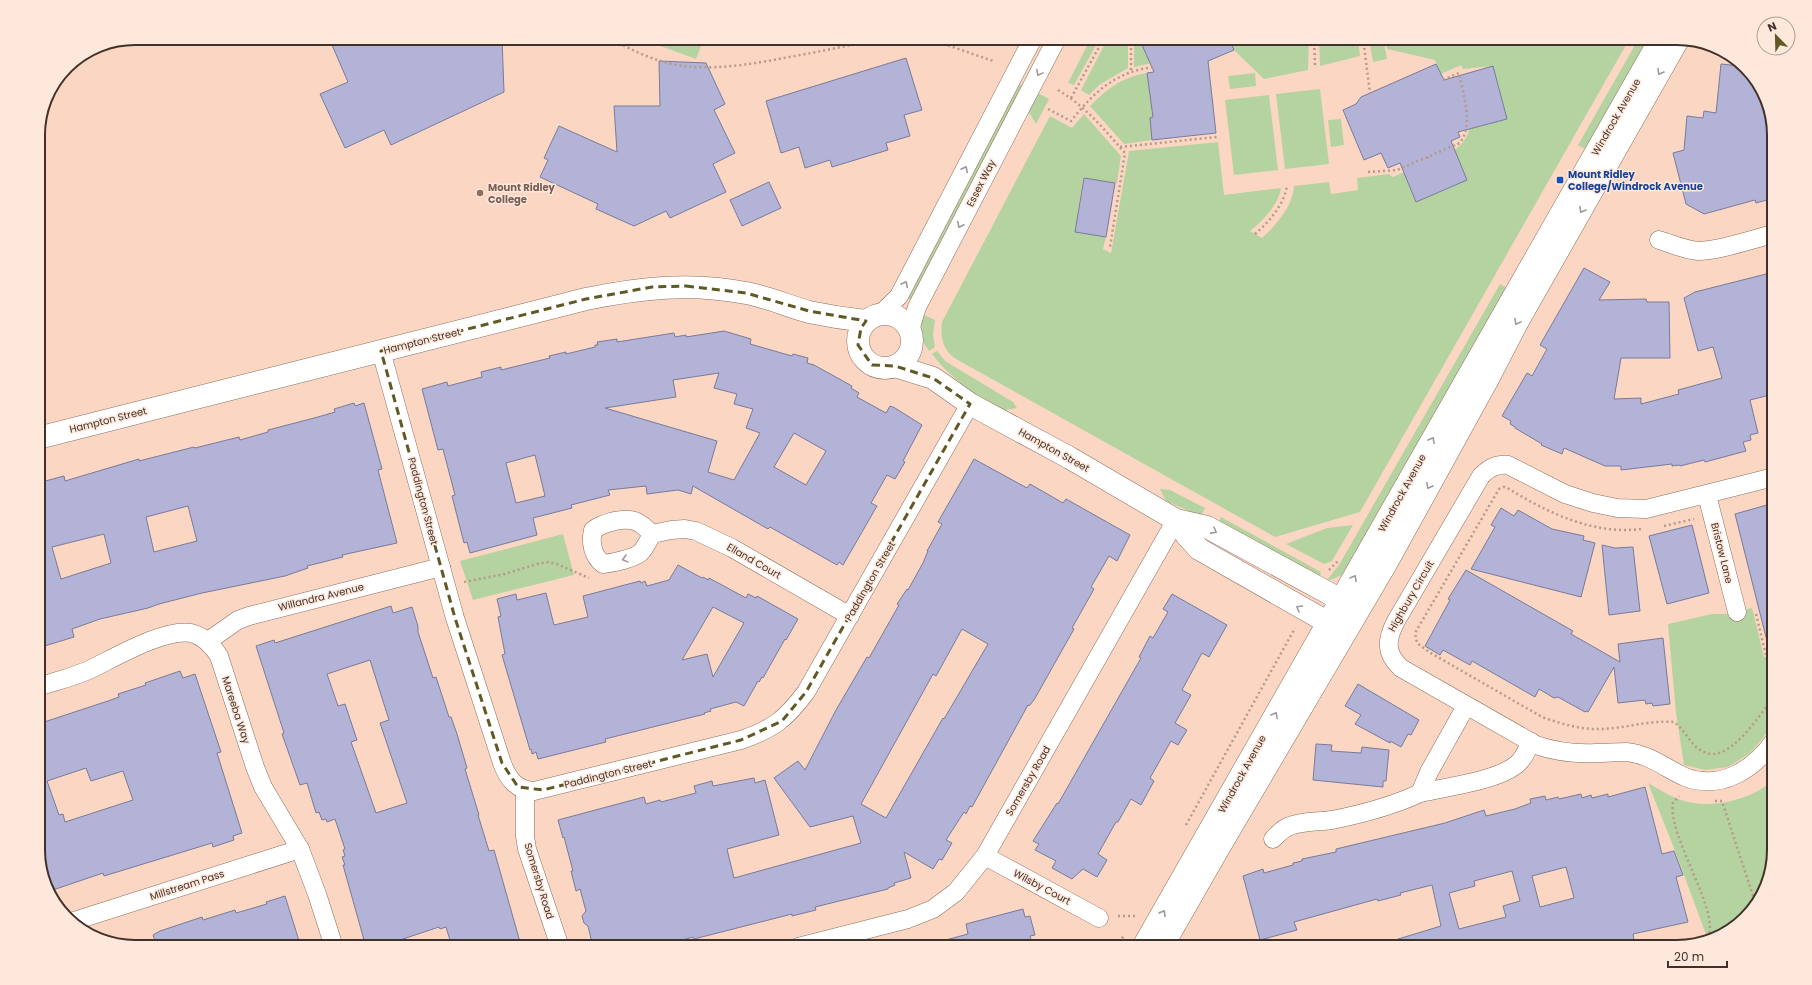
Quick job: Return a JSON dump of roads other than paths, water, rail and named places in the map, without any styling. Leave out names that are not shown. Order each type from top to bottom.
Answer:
[{"type":"street","name":"Essex Way","points":[[874,318],[899,296],[1029,45]]},
{"type":"street","name":"Essex Way","points":[[911,337],[917,307],[1053,45]]},
{"type":"street","name":"Windrock Avenue","points":[[1350,605],[1657,45]]},
{"type":"street","name":"Windrock Avenue","points":[[1147,940],[1350,605],[1473,407],[1518,321],[1675,45]]},
{"type":"street","points":[[1659,240],[1685,249],[1698,251],[1767,236]]},
{"type":"street","name":"Hampton Street","points":[[45,436],[586,299],[652,287],[686,286],[739,292],[844,319],[874,318]]},
{"type":"street","name":"Hampton Street","points":[[809,311],[846,334],[858,345]]},
{"type":"street","points":[[890,314],[898,317],[905,323],[911,337],[906,357],[895,366],[888,368],[872,364],[861,353],[858,345],[858,336],[861,328],[874,318],[890,314]]},
{"type":"street","name":"Hampton Street","points":[[911,337],[933,378]]},
{"type":"street","name":"Paddington Street","points":[[381,351],[441,567],[502,763],[510,780],[518,787],[525,790],[543,790],[741,740],[782,721],[806,692],[970,404]]},
{"type":"street","name":"Hampton Street","points":[[895,366],[933,378],[970,404],[1070,458],[1176,520],[1207,527],[1350,605]]},
{"type":"street","name":"Highbury Circuit","points":[[1767,479],[1646,509],[1617,508],[1593,503],[1565,494],[1508,465],[1500,464],[1487,470],[1477,483],[1396,621],[1388,639],[1391,655],[1401,668],[1531,742],[1552,751],[1567,753],[1626,752],[1645,756],[1685,777],[1710,781],[1728,778],[1742,773],[1756,763],[1767,750]]},
{"type":"street","name":"Bristow Lane","points":[[1707,495],[1737,612]]},
{"type":"street","name":"Hampton Street","points":[[1176,520],[1187,536],[1199,549],[1304,611],[1336,628]]},
{"type":"street","name":"Somersby Road","points":[[825,940],[908,918],[933,909],[956,892],[984,856],[1176,520]]},
{"type":"street","name":"Elland Court","points":[[652,534],[685,529],[696,531],[732,548],[850,616]]},
{"type":"street","name":"Willandra Avenue","points":[[208,642],[238,620],[249,616],[441,567]]},
{"type":"street","name":"Windrock Avenue","points":[[1166,940],[1221,844],[1336,628]]},
{"type":"street","name":"Mareeba Way","points":[[45,685],[90,669],[116,655],[158,639],[189,633],[199,636],[208,642],[219,656],[255,767],[263,787],[300,849],[316,889],[332,940]]},
{"type":"street","points":[[1420,793],[1429,772],[1466,706]]},
{"type":"street","points":[[1273,839],[1279,832],[1288,826],[1300,823],[1333,820],[1402,802],[1420,793],[1502,773],[1516,765],[1524,756],[1531,742]]},
{"type":"street","name":"Somersby Road","points":[[525,790],[525,836],[558,940]]},
{"type":"street","name":"Millstream Pass","points":[[78,920],[300,849]]},
{"type":"street","name":"Wilsby Court","points":[[984,856],[1100,918]]},
{"type":"place","name":"Mount Ridley College/Windrock Avenue","points":[[1560,180]]},
{"type":"place","name":"Mount Ridley College","points":[[480,193]]}]
